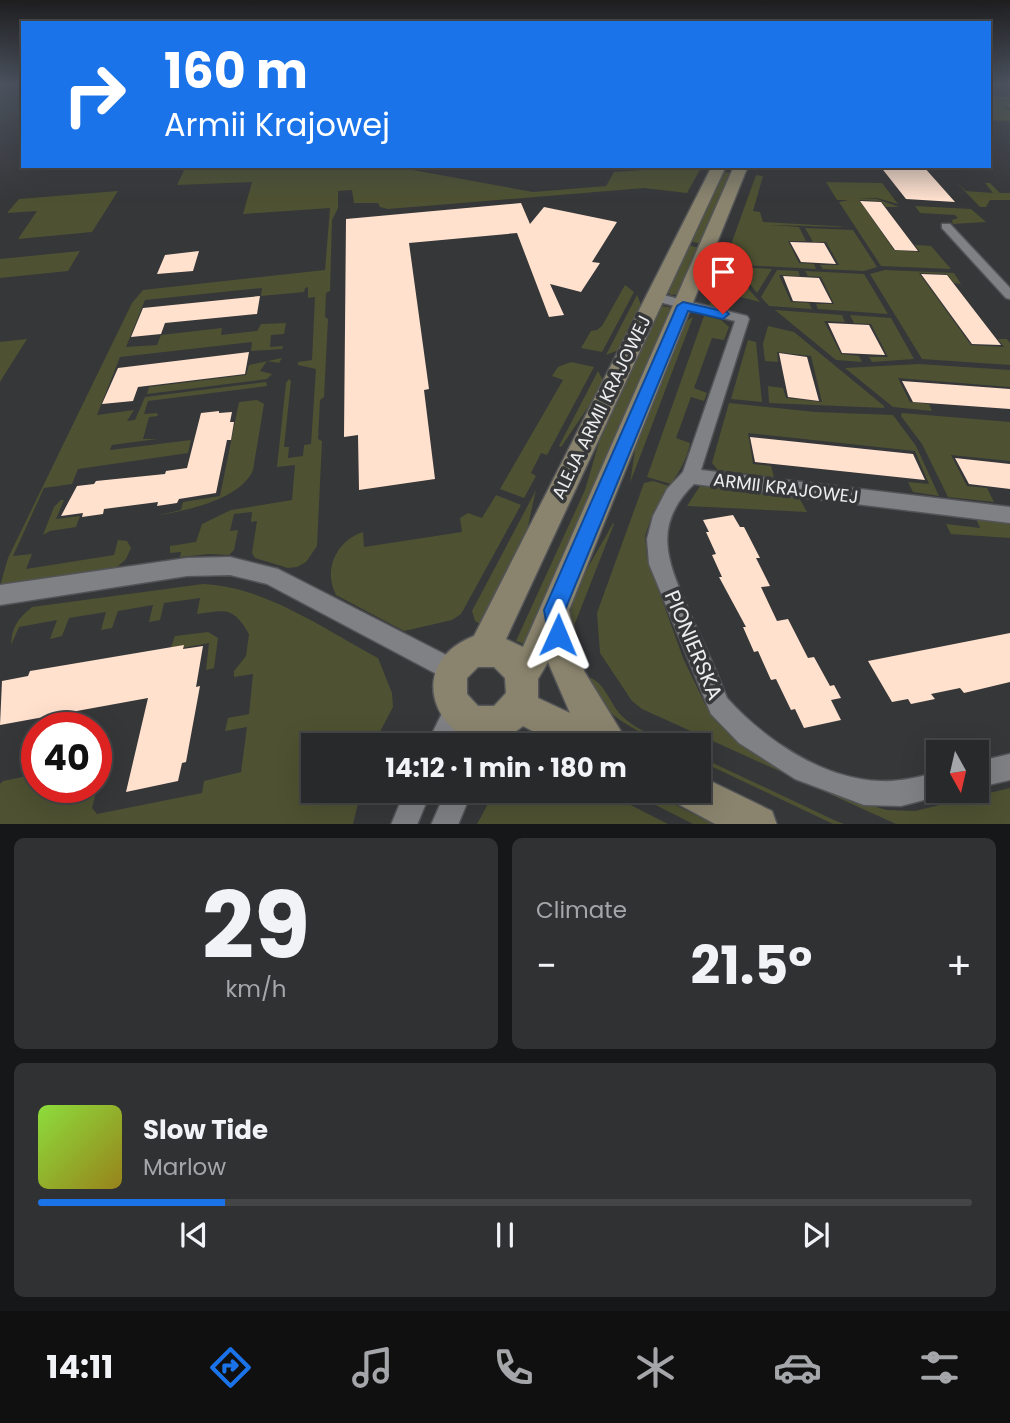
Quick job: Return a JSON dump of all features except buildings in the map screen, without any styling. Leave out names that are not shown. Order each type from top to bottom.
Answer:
[{"type":"street","name":"ALEJA ARMII KRAJOWEJ","points":[[485,648],[718,168]]},
{"type":"street","name":"ALEJA ARMII KRAJOWEJ","points":[[519,690],[740,168]]},
{"type":"street","points":[[946,226],[1010,296]]},
{"type":"street","name":"ARMII KRAJOWEJ","points":[[654,297],[742,319],[690,476],[1010,515]]},
{"type":"street","name":"PIONIERSKA","points":[[690,476],[677,488],[668,503],[658,529],[655,547],[719,706],[733,725],[758,745],[794,765],[865,793],[901,794],[926,788]]},
{"type":"street","points":[[0,596],[187,567],[245,568],[271,576],[454,671]]},
{"type":"street","points":[[554,610],[565,669],[580,700],[603,733]]},
{"type":"street","points":[[482,733],[456,709],[450,694],[454,671],[466,656],[485,648],[510,658],[519,690],[580,733]]},
{"type":"street","points":[[487,733],[505,719],[519,690]]},
{"type":"street","points":[[444,733],[456,709]]},
{"type":"street","points":[[989,772],[1010,767]]},
{"type":"street","points":[[711,801],[758,824]]},
{"type":"street","points":[[404,824],[413,803]]},
{"type":"street","points":[[444,824],[454,803]]},
{"type":"green space","points":[[185,168],[402,168],[533,192],[606,186],[614,172],[701,168],[687,193],[644,188],[388,209],[380,207],[378,203],[354,203],[352,190],[338,191],[338,208],[332,220],[330,291],[326,293],[325,317],[328,319],[324,397],[320,400],[318,439],[322,441],[317,546],[306,562],[297,567],[288,568],[255,558],[252,553],[257,521],[251,522],[252,512],[234,514],[230,531],[238,530],[234,550],[229,555],[180,557],[181,552],[170,553],[170,546],[196,542],[202,524],[231,510],[292,500],[295,465],[277,467],[286,383],[289,379],[291,381],[284,447],[289,447],[288,458],[303,456],[304,445],[311,444],[316,369],[298,365],[298,362],[312,360],[315,297],[308,298],[308,287],[304,292],[261,296],[262,288],[145,300],[126,347],[157,345],[161,335],[222,328],[221,335],[257,331],[261,324],[286,323],[284,334],[271,335],[270,347],[283,346],[282,349],[251,351],[252,342],[120,357],[97,415],[134,410],[127,421],[135,420],[145,397],[266,382],[267,386],[148,401],[144,414],[157,413],[158,416],[149,417],[143,439],[157,439],[112,445],[110,450],[191,440],[188,453],[78,469],[72,484],[44,488],[13,556],[32,554],[26,569],[114,555],[118,540],[127,541],[131,548],[126,559],[115,569],[0,586],[8,558],[132,303],[143,290],[325,270],[330,208],[243,214],[252,182],[177,185]]},
{"type":"green space","points":[[723,172],[732,173],[701,244],[690,241]]},
{"type":"green space","points":[[756,175],[763,176],[753,211],[760,212],[763,222],[851,227],[770,225],[799,227],[806,241],[788,241],[799,263],[814,264],[816,269],[724,264]]},
{"type":"green space","points":[[826,182],[882,183],[898,204],[877,198],[837,200]]},
{"type":"green space","points":[[956,182],[966,191],[993,193],[985,183],[990,183],[1000,193],[1010,193],[1010,200],[990,200],[986,207],[980,207]]},
{"type":"green space","points":[[118,191],[92,232],[18,239],[37,211],[7,213],[19,199]]},
{"type":"green space","points":[[857,198],[877,199],[899,207],[886,207],[881,201],[859,200],[894,250],[920,252],[915,245],[931,246],[951,269],[881,266],[839,202]]},
{"type":"green space","points":[[915,206],[971,209],[986,222],[953,224],[952,220],[958,218],[955,215],[920,213]]},
{"type":"green space","points":[[805,228],[853,230],[877,267],[864,271],[823,269],[820,265],[839,265],[826,242],[813,242]]},
{"type":"green space","points":[[688,245],[699,248],[679,294],[671,295],[667,292]]},
{"type":"green space","points":[[80,251],[68,271],[0,278],[0,259]]},
{"type":"green space","points":[[723,267],[729,267],[760,302],[737,296],[729,308],[709,306]]},
{"type":"green space","points":[[737,267],[772,269],[757,293]]},
{"type":"green space","points":[[777,270],[798,271],[800,276],[779,275],[791,302],[809,303],[812,309],[769,306],[761,297]]},
{"type":"green space","points":[[885,270],[954,273],[961,284],[954,283],[947,274],[919,273],[971,345],[1004,347],[998,339],[1007,339],[1010,343],[1010,365],[922,359],[870,274]]},
{"type":"green space","points":[[805,271],[864,274],[888,314],[818,309],[816,304],[834,304],[821,277],[808,276]]},
{"type":"green space","points":[[625,285],[634,292],[602,352],[581,348],[591,331],[602,326]]},
{"type":"green space","points":[[637,295],[641,305],[619,350],[606,355]]},
{"type":"green space","points":[[660,306],[669,307],[671,310],[524,644],[516,641],[585,490],[605,422]]},
{"type":"green space","points":[[775,310],[842,315],[845,322],[824,321],[841,354],[859,356],[862,362],[836,360]]},
{"type":"green space","points":[[850,315],[891,318],[914,359],[872,362],[869,357],[888,357],[871,324],[854,323]]},
{"type":"green space","points":[[704,316],[721,320],[729,327],[724,340],[712,338],[694,388],[707,393],[704,401],[691,397],[676,438],[690,443],[683,464],[671,484],[647,477]]},
{"type":"green space","points":[[693,317],[630,483],[636,444],[685,322]]},
{"type":"green space","points":[[768,326],[794,332],[884,408],[769,403],[768,386],[783,388],[786,398],[822,402],[811,356],[777,352],[778,362],[765,361],[763,344]]},
{"type":"green space","points":[[27,339],[3,377],[0,382],[0,342]]},
{"type":"green space","points":[[748,340],[756,342],[762,402],[731,399]]},
{"type":"green space","points":[[282,358],[279,363],[267,361]]},
{"type":"green space","points":[[267,361],[260,371],[272,374],[267,379],[147,394],[149,387],[246,375],[249,365]]},
{"type":"green space","points":[[571,362],[594,367],[547,455],[541,453],[531,473],[536,476],[524,498],[500,489],[563,380],[552,376],[558,367]]},
{"type":"green space","points":[[919,364],[1010,370],[1010,387],[898,378],[910,402],[929,404],[932,411],[893,407],[845,368]]},
{"type":"green space","points":[[598,371],[603,380],[593,400],[561,447],[559,446]]},
{"type":"green space","points":[[257,400],[264,404],[253,470],[247,480],[237,489],[210,502],[181,511],[155,516],[181,510],[183,502],[220,496],[239,402]]},
{"type":"green space","points":[[729,403],[815,412],[893,415],[916,446],[939,496],[913,492],[908,482],[929,484],[915,451],[748,433],[753,464],[771,466],[774,477],[718,470],[712,463]]},
{"type":"green space","points":[[902,413],[1010,422],[1010,461],[951,455],[967,486],[987,488],[994,502],[948,497],[922,444],[901,416]]},
{"type":"green space","points":[[653,481],[669,486],[651,518],[645,536],[647,558],[683,658],[705,704],[736,741],[775,765],[850,800],[887,810],[915,811],[948,803],[989,803],[989,793],[1010,788],[1010,824],[896,824],[711,740],[711,733],[695,733],[642,709],[632,701],[600,653],[597,613],[644,483]]},
{"type":"green space","points":[[700,486],[798,496],[807,512],[687,506]]},
{"type":"green space","points":[[536,490],[527,530],[480,624],[475,621],[472,611]]},
{"type":"green space","points":[[496,495],[521,505],[461,614],[452,620],[404,631],[336,595],[331,576],[334,558],[339,549],[354,536],[363,532],[364,547],[462,532],[460,518],[468,513],[482,518]]},
{"type":"green space","points":[[64,500],[56,519],[80,516],[76,527],[50,531],[43,535],[54,507]]},
{"type":"green space","points":[[975,516],[1010,520],[1010,538],[951,534],[946,524],[980,528]]},
{"type":"green space","points":[[613,523],[568,641],[568,624],[576,594]]},
{"type":"green space","points":[[203,584],[226,587],[272,601],[294,611],[378,658],[392,693],[393,707],[379,733],[301,733],[301,803],[358,803],[353,824],[0,824],[0,784],[3,781],[21,777],[21,803],[93,803],[92,808],[97,814],[202,793],[204,781],[241,772],[247,727],[225,731],[228,718],[249,714],[253,674],[234,677],[234,671],[246,656],[249,634],[233,614],[222,611],[197,614],[200,598],[164,603],[160,620],[149,622],[153,605],[118,611],[112,628],[101,630],[106,612],[69,618],[62,636],[50,639],[57,620],[19,627],[11,645],[17,623],[32,607]]},
{"type":"green space","points":[[208,632],[218,638],[214,668],[206,670],[209,643],[170,650],[175,636]]},
{"type":"green space","points":[[591,678],[596,681],[618,711],[647,733],[610,712],[582,681]]},
{"type":"green space","points":[[711,762],[844,824],[833,824],[711,766]]},
{"type":"green space","points":[[488,803],[627,803],[668,824],[477,824]]},
{"type":"green space","points":[[652,803],[671,803],[714,824],[693,824]]},
{"type":"route","points":[[558,635],[554,610],[683,306],[723,314]]}]
